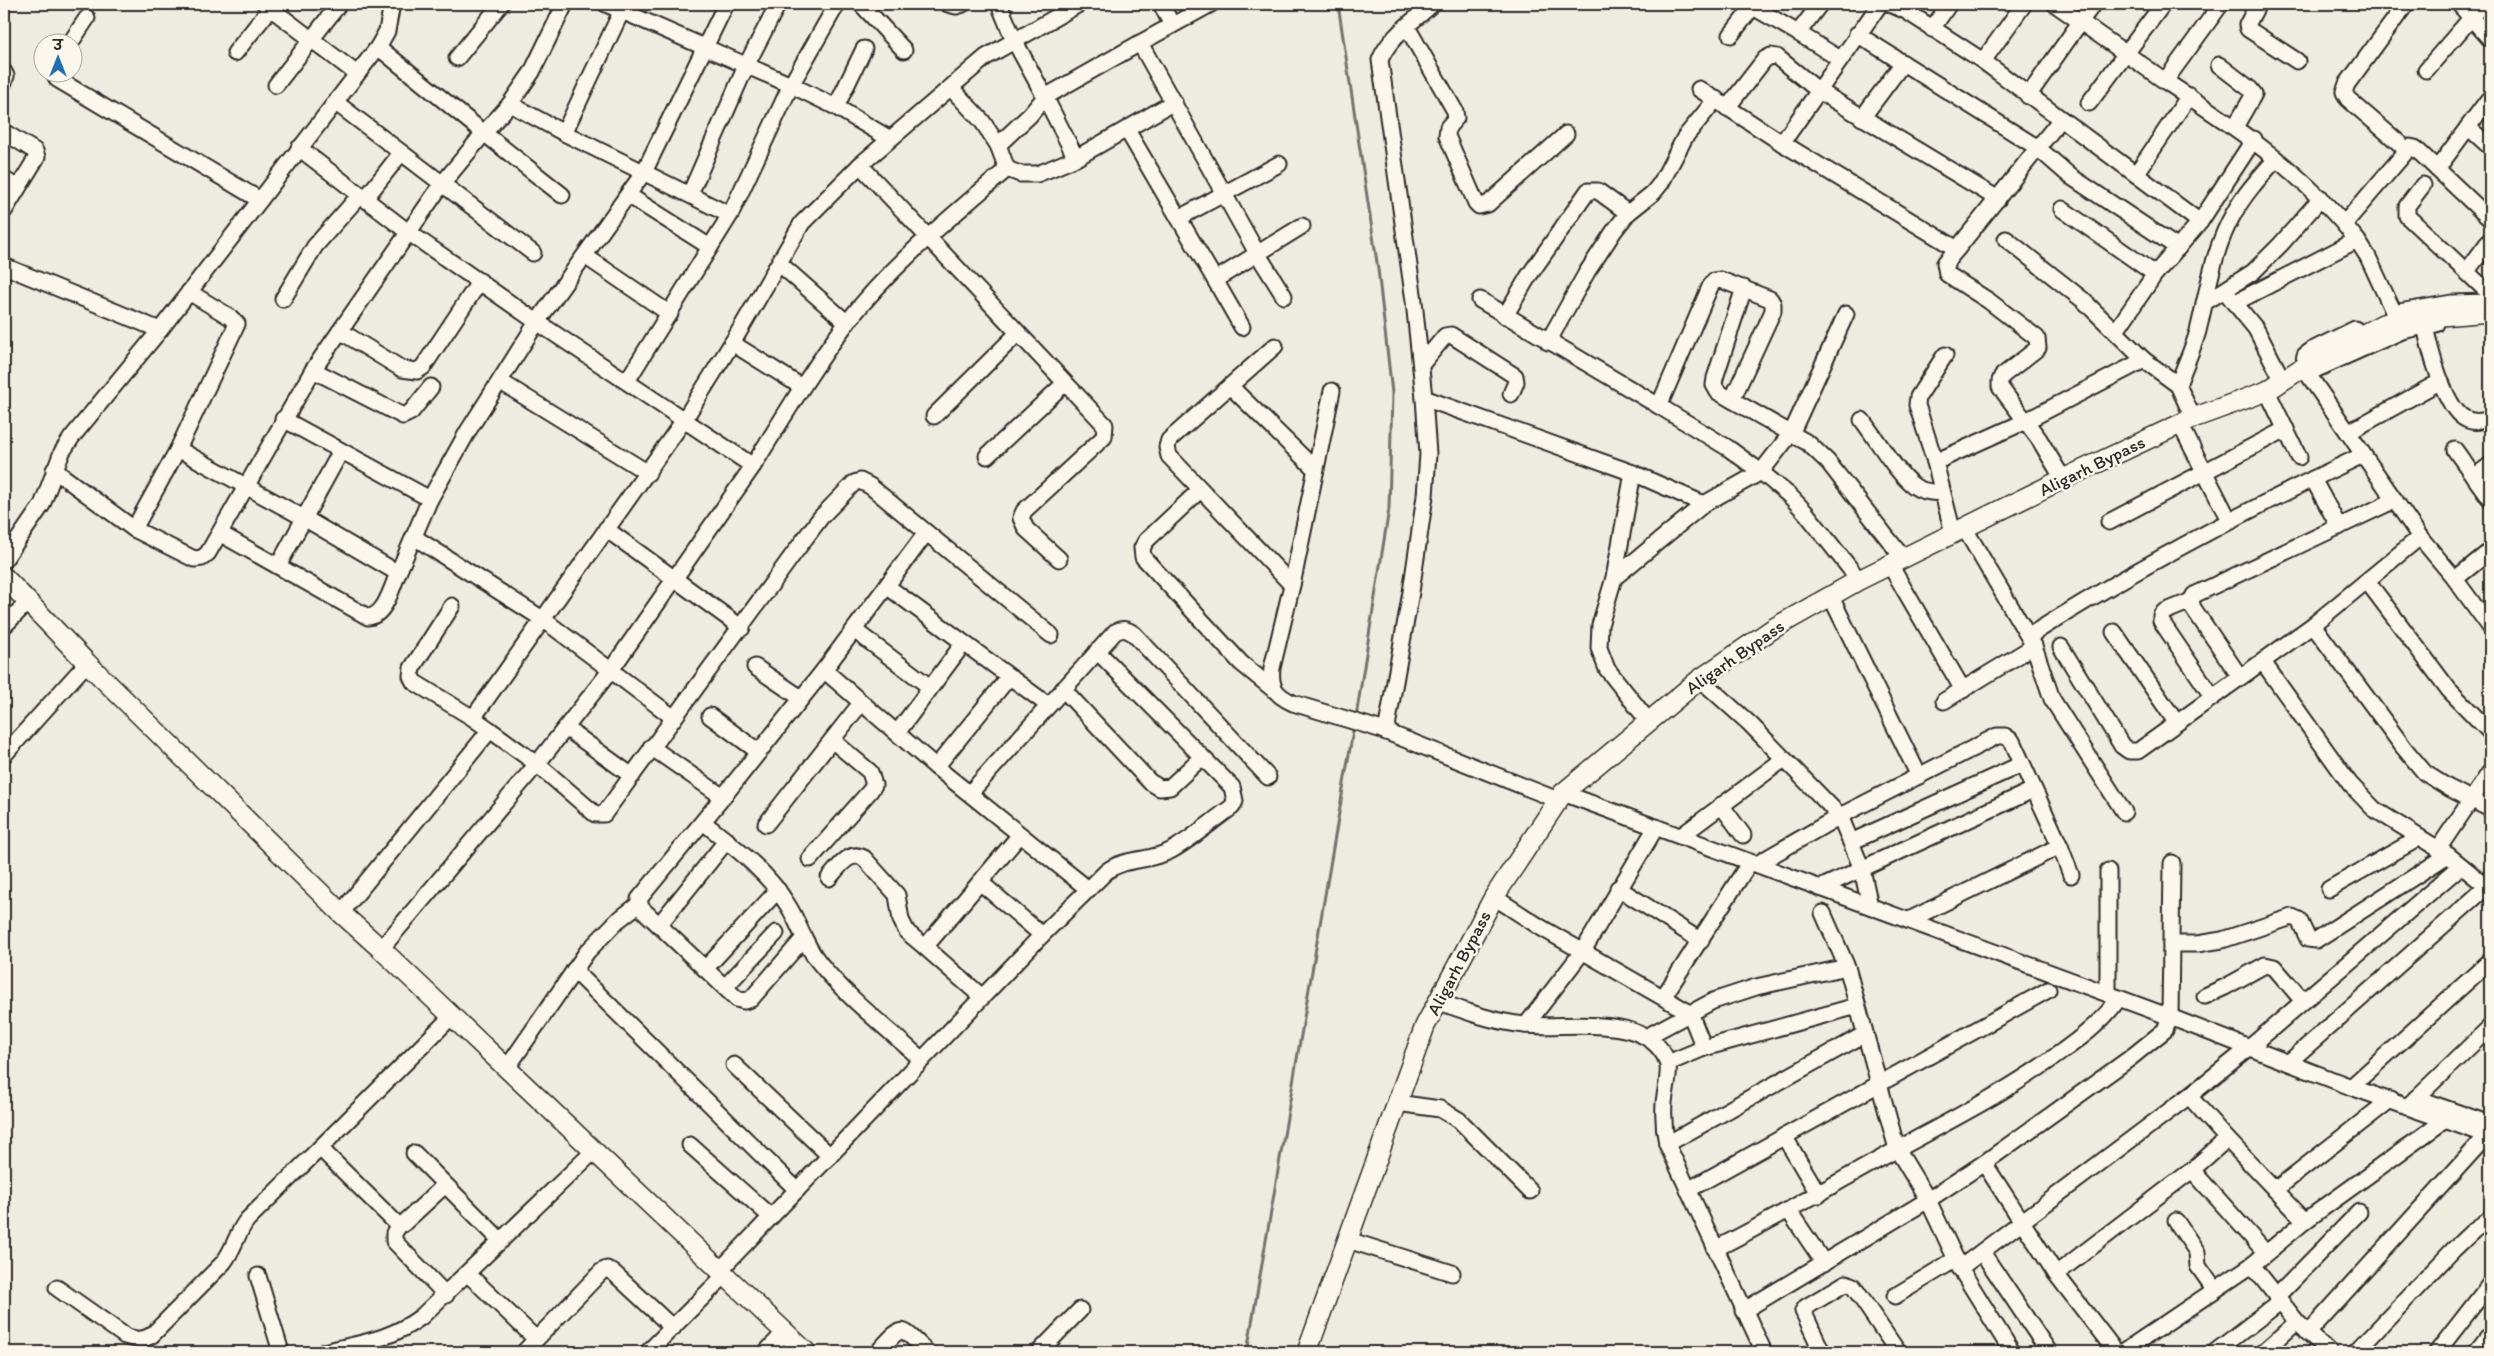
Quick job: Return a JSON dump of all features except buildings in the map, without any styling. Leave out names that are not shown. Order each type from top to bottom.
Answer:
[{"type":"main road","name":"Aligarh Bypass","points":[[1308,1352],[1425,1026],[1494,897],[1561,796],[1700,679],[1774,628],[1859,580],[2063,479],[2187,421],[2267,391],[2283,380],[2390,322],[2490,312]]},
{"type":"main road","points":[[4,577],[27,603],[341,914],[381,949],[806,1352]]},
{"type":"street","points":[[276,85],[339,4]]},
{"type":"street","points":[[4,560],[42,505],[54,470],[72,437],[160,330],[378,47],[388,31],[392,4]]},
{"type":"street","points":[[457,58],[501,4]]},
{"type":"street","points":[[54,470],[134,529],[194,559],[202,558],[208,553],[221,534],[313,370],[442,184],[510,104],[532,72],[565,4]]},
{"type":"street","points":[[606,4],[623,8],[703,48],[791,85],[836,107],[890,139]]},
{"type":"street","points":[[221,534],[368,617],[374,617],[380,612],[430,499],[468,431],[537,322],[644,172],[726,4]]},
{"type":"street","points":[[690,194],[746,66],[778,4]]},
{"type":"street","points":[[627,381],[730,215],[791,85],[838,4]]},
{"type":"street","points":[[861,4],[904,50]]},
{"type":"street","points":[[948,4],[956,6],[963,4]]},
{"type":"street","points":[[999,4],[1014,40],[1076,158]]},
{"type":"street","points":[[473,718],[684,420],[780,264],[802,224],[860,165],[986,57],[1079,4]]},
{"type":"street","points":[[1161,4],[1172,25]]},
{"type":"street","points":[[998,146],[1025,120],[1045,96],[1211,4]]},
{"type":"street","points":[[1383,730],[1399,671],[1425,496],[1428,454],[1421,365],[1380,60],[1384,50],[1432,4]]},
{"type":"street","points":[[1798,33],[1820,4]]},
{"type":"street","points":[[1782,143],[1857,34],[1880,4]]},
{"type":"street","points":[[1890,4],[1906,11],[1983,62],[2200,222]]},
{"type":"street","points":[[1932,28],[1949,4]]},
{"type":"street","points":[[1983,62],[2024,4]]},
{"type":"street","points":[[2055,4],[2126,56],[2254,139],[2321,198],[2357,240],[2376,272],[2394,312]]},
{"type":"street","points":[[2028,96],[2093,4]]},
{"type":"street","points":[[2089,103],[2163,4]]},
{"type":"street","points":[[2165,81],[2221,4]]},
{"type":"street","points":[[2258,4],[2247,25],[2248,29],[2297,61]]},
{"type":"street","points":[[2406,4],[2347,84],[2344,92],[2348,99],[2406,150]]},
{"type":"street","points":[[2459,4],[2490,40]]},
{"type":"street","points":[[2426,70],[2481,4]]},
{"type":"street","points":[[235,53],[270,5],[357,74]]},
{"type":"street","points":[[1731,35],[1752,5],[1840,59]]},
{"type":"street","points":[[564,133],[623,8]]},
{"type":"street","points":[[78,32],[87,18]]},
{"type":"street","points":[[1407,27],[1455,112],[1456,118],[1448,127],[1447,136],[1479,206],[1488,204],[1566,134]]},
{"type":"street","points":[[1857,34],[2038,148],[2084,187],[2178,248]]},
{"type":"street","points":[[1140,42],[1257,254],[1284,296]]},
{"type":"street","points":[[378,47],[562,194]]},
{"type":"street","points":[[836,107],[864,49]]},
{"type":"street","points":[[1548,342],[1587,272],[1628,213],[1653,193],[1661,183],[1685,137],[1765,59],[1771,56],[1777,57],[1819,91],[1998,199]]},
{"type":"street","points":[[1862,118],[1903,63]]},
{"type":"street","points":[[2219,65],[2254,94],[2235,127]]},
{"type":"street","points":[[4,72],[6,76],[4,82]]},
{"type":"street","points":[[62,82],[260,200]]},
{"type":"street","points":[[951,88],[982,121],[998,146],[1007,169],[1020,174],[1037,174],[1076,158],[1174,102]]},
{"type":"street","points":[[1699,89],[1782,143],[1957,249]]},
{"type":"street","points":[[2136,174],[2189,96]]},
{"type":"street","points":[[2437,170],[2488,100]]},
{"type":"street","points":[[335,102],[533,254]]},
{"type":"street","points":[[510,104],[564,133],[730,215]]},
{"type":"street","points":[[2061,119],[1945,264],[1947,274],[1990,301],[2036,338],[2038,343],[2035,352],[2002,376],[2000,386],[2026,421],[2063,479]]},
{"type":"street","points":[[2468,127],[2490,147]]},
{"type":"street","points":[[1127,130],[1242,326]]},
{"type":"street","points":[[4,132],[37,154],[36,160],[4,211]]},
{"type":"street","points":[[2116,331],[2155,274],[2200,222],[2254,139]]},
{"type":"street","points":[[300,148],[408,232],[537,322],[753,466]]},
{"type":"street","points":[[2344,224],[2406,150],[2415,148],[2490,219]]},
{"type":"street","points":[[283,299],[315,246],[363,197],[401,153]]},
{"type":"street","points":[[2229,520],[2203,472],[2178,385],[2197,333],[2220,242],[2233,214],[2250,188],[2276,159]]},
{"type":"street","points":[[1179,218],[1279,164]]},
{"type":"street","points":[[860,165],[1105,425],[1104,437],[1024,511],[1021,518],[1026,529],[1058,559]]},
{"type":"street","points":[[381,949],[538,764],[611,670],[753,466],[802,387],[847,322],[927,238],[1007,169]]},
{"type":"street","points":[[4,179],[18,188]]},
{"type":"street","points":[[2423,185],[2408,206],[2407,216],[2490,294]]},
{"type":"street","points":[[1505,316],[1528,277],[1588,191],[1598,191],[1628,213]]},
{"type":"street","points":[[628,195],[710,247]]},
{"type":"street","points":[[2230,297],[2281,244],[2321,198]]},
{"type":"street","points":[[2062,210],[2155,274]]},
{"type":"street","points":[[1215,280],[1302,226]]},
{"type":"street","points":[[2006,239],[2083,300],[2144,360],[2178,385]]},
{"type":"street","points":[[2204,303],[2230,297],[2357,240]]},
{"type":"street","points":[[2467,271],[2490,240]]},
{"type":"street","points":[[585,256],[670,314]]},
{"type":"street","points":[[780,264],[847,322]]},
{"type":"street","points":[[4,266],[160,330]]},
{"type":"street","points":[[1659,406],[1710,287],[1714,281],[1721,280],[1770,299],[1773,304],[1773,311],[1732,400]]},
{"type":"street","points":[[340,332],[402,369],[417,371],[423,367],[480,281]]},
{"type":"street","points":[[1744,288],[1714,385],[1718,392],[1792,432],[1808,443],[1828,462],[1897,561],[1963,690]]},
{"type":"street","points":[[134,529],[178,449],[237,324],[230,316],[189,292]]},
{"type":"street","points":[[2230,297],[2256,329],[2283,380]]},
{"type":"street","points":[[1480,300],[1728,448],[1761,472],[1790,496],[1806,513],[1859,580]]},
{"type":"street","points":[[2490,302],[2452,303],[2394,312],[2305,355],[2308,367],[2363,455],[2420,538],[2455,579],[2490,627]]},
{"type":"street","points":[[1614,578],[1704,504],[1761,472],[1792,432],[1846,314]]},
{"type":"street","points":[[2308,367],[2425,325],[2490,319]]},
{"type":"street","points":[[2425,325],[2431,356],[2441,381],[2462,417],[2472,421],[2490,419]]},
{"type":"street","points":[[934,416],[1018,333]]},
{"type":"street","points":[[1421,365],[1445,336],[1451,335],[1515,376],[1516,382],[1511,394]]},
{"type":"street","points":[[732,343],[802,387]]},
{"type":"street","points":[[1275,346],[1169,440],[1167,447],[1169,456],[1292,585]]},
{"type":"street","points":[[1945,355],[1918,397],[1917,406],[1935,462],[1941,493],[1959,531],[2032,641],[2052,698],[2124,812]]},
{"type":"street","points":[[1935,462],[2026,421],[2144,360]]},
{"type":"street","points":[[313,370],[403,416],[411,412],[431,387]]},
{"type":"street","points":[[2349,432],[2441,381]]},
{"type":"street","points":[[500,382],[648,473]]},
{"type":"street","points":[[987,456],[1065,383]]},
{"type":"street","points":[[1230,386],[1316,470]]},
{"type":"street","points":[[1274,690],[1271,680],[1272,668],[1292,585],[1332,391]]},
{"type":"street","points":[[2267,391],[2299,457]]},
{"type":"street","points":[[1424,398],[1632,474],[1704,504]]},
{"type":"street","points":[[284,420],[430,499]]},
{"type":"street","points":[[1862,420],[1904,476],[1915,486],[1928,492],[1941,493]]},
{"type":"street","points":[[2109,522],[2286,429]]},
{"type":"street","points":[[178,449],[246,488],[304,518],[398,573]]},
{"type":"street","points":[[2455,450],[2490,499]]},
{"type":"street","points":[[278,566],[341,451]]},
{"type":"street","points":[[1944,701],[1963,690],[2150,562],[2229,520],[2363,455]]},
{"type":"street","points":[[2474,477],[2490,466]]},
{"type":"street","points":[[1632,474],[1614,578],[1600,626],[1599,648],[1607,669],[1649,722]]},
{"type":"street","points":[[2313,479],[2339,527]]},
{"type":"street","points":[[452,606],[412,668],[411,676],[414,682],[473,718],[538,764],[595,814],[600,815],[604,814],[651,747],[742,628],[821,518],[854,483],[860,481],[870,486],[1051,635]]},
{"type":"street","points":[[1200,490],[1146,541],[1142,548],[1143,556],[1241,663],[1274,690],[1280,698],[1383,730],[1561,796],[1681,836],[1909,920],[2168,1023],[2249,1048],[2390,1100],[2412,1102],[2489,1132]]},
{"type":"street","points":[[2212,696],[2161,621],[2161,616],[2164,612],[2191,601],[2194,596],[2395,500]]},
{"type":"street","points":[[606,529],[676,578],[742,628]]},
{"type":"street","points":[[507,1068],[574,970],[600,936],[638,904],[639,899],[704,822],[824,670],[888,587],[926,533]]},
{"type":"street","points":[[414,537],[544,620],[674,718]]},
{"type":"street","points":[[2061,647],[2122,746],[2129,751],[2138,751],[2313,625],[2420,538]]},
{"type":"street","points":[[2455,579],[2490,551]]},
{"type":"street","points":[[2367,581],[2449,690],[2490,732]]},
{"type":"street","points":[[888,587],[1048,705]]},
{"type":"street","points":[[1831,596],[1919,776]]},
{"type":"street","points":[[2191,601],[2193,608],[2240,677]]},
{"type":"street","points":[[4,626],[27,603]]},
{"type":"street","points":[[2313,625],[2404,748],[2425,773],[2490,809]]},
{"type":"street","points":[[970,792],[1115,632],[1128,629],[1268,777]]},
{"type":"street","points":[[854,630],[930,687]]},
{"type":"street","points":[[2114,632],[2176,722]]},
{"type":"street","points":[[897,732],[963,644]]},
{"type":"street","points":[[648,1352],[673,1328],[771,1217],[1042,935],[1088,890],[1116,865],[1148,859],[1172,850],[1232,807],[1235,801],[1232,787],[1201,758],[1098,650]]},
{"type":"street","points":[[2263,662],[2350,784],[2374,809],[2443,852],[2490,887],[2289,1062]]},
{"type":"street","points":[[4,755],[87,663]]},
{"type":"street","points":[[756,667],[801,698]]},
{"type":"street","points":[[824,670],[936,767],[970,792],[1019,836],[1088,890]]},
{"type":"street","points":[[936,767],[1009,677]]},
{"type":"street","points":[[1700,679],[1750,724],[1840,816],[1862,869],[1870,906]]},
{"type":"street","points":[[1063,689],[1150,782],[1160,788],[1170,787],[1201,758]]},
{"type":"street","points":[[766,824],[861,703]]},
{"type":"street","points":[[710,716],[759,752]]},
{"type":"street","points":[[566,728],[632,776]]},
{"type":"street","points":[[341,914],[490,730]]},
{"type":"street","points":[[1664,996],[1754,863],[1840,816],[1997,736],[2005,736],[2012,741],[2060,846],[2071,875]]},
{"type":"street","points":[[810,859],[870,792],[874,785],[870,772],[832,740]]},
{"type":"street","points":[[651,747],[723,797]]},
{"type":"street","points":[[1681,836],[1784,759]]},
{"type":"street","points":[[1851,842],[2022,764]]},
{"type":"street","points":[[2171,944],[2197,944],[2222,940],[2292,917],[2299,920],[2308,939],[2316,940],[2443,852],[2472,799],[2490,772]]},
{"type":"street","points":[[1820,888],[2033,790]]},
{"type":"street","points":[[1721,805],[1743,835]]},
{"type":"street","points":[[704,822],[726,840],[778,890],[816,959],[834,979],[922,1060]]},
{"type":"street","points":[[1526,1025],[1583,951],[1618,888],[1656,827]]},
{"type":"street","points":[[925,947],[1019,836]]},
{"type":"street","points":[[2329,889],[2418,838]]},
{"type":"street","points":[[659,925],[726,840]]},
{"type":"street","points":[[1909,920],[2060,846]]},
{"type":"street","points":[[828,878],[851,856],[858,854],[864,858],[897,895],[901,920],[907,932],[982,998]]},
{"type":"street","points":[[1743,1311],[1928,1200],[1984,1163],[2129,1059],[2168,1023],[2172,863]]},
{"type":"street","points":[[1895,1296],[1982,1252],[2189,1096],[2249,1048],[2461,866]]},
{"type":"street","points":[[1715,1249],[1819,1195],[1896,1150],[1991,1099],[2045,1064],[2088,1032],[2114,1001],[2108,871]]},
{"type":"street","points":[[980,882],[1042,935]]},
{"type":"street","points":[[1618,888],[1701,941]]},
{"type":"street","points":[[705,968],[778,890]]},
{"type":"street","points":[[1494,897],[1540,927],[1664,996],[1690,1013],[1704,1048]]},
{"type":"street","points":[[638,904],[737,999],[744,1001],[751,999],[804,938]]},
{"type":"street","points":[[1823,914],[1846,967],[1896,1150],[1928,1200],[1958,1263],[2012,1352]]},
{"type":"street","points":[[725,988],[776,933]]},
{"type":"street","points":[[2351,1087],[2490,962]]},
{"type":"street","points":[[2204,996],[2225,988],[2265,965],[2270,965],[2274,967],[2303,1002]]},
{"type":"street","points":[[1648,1036],[1713,1001],[1756,987],[1846,967]]},
{"type":"street","points":[[574,970],[797,1190]]},
{"type":"street","points":[[1688,1190],[2048,990]]},
{"type":"street","points":[[1437,1001],[1492,1020],[1526,1025],[1624,1028],[1648,1036],[1658,1044],[1668,1063],[1663,1125],[1667,1144],[1743,1311],[1764,1352]]},
{"type":"street","points":[[1668,1063],[1704,1048],[1857,1006]]},
{"type":"street","points":[[57,1288],[125,1336],[137,1340],[152,1336],[223,1263],[230,1254],[239,1230],[247,1220],[452,1016]]},
{"type":"street","points":[[2412,1102],[2490,1027]]},
{"type":"street","points":[[1667,1144],[1865,1034]]},
{"type":"street","points":[[734,1065],[830,1156]]},
{"type":"street","points":[[2189,1096],[2227,1140],[2306,1221]]},
{"type":"street","points":[[2275,1190],[2390,1100]]},
{"type":"street","points":[[2412,1102],[2445,1120],[2489,1132]]},
{"type":"street","points":[[1397,1103],[1440,1109],[1459,1120],[1530,1191]]},
{"type":"street","points":[[2123,1352],[2252,1265],[2306,1221],[2445,1120]]},
{"type":"street","points":[[2308,1333],[2489,1132]]},
{"type":"street","points":[[1784,1136],[1819,1195]]},
{"type":"street","points":[[2056,1274],[2192,1170],[2227,1140]]},
{"type":"street","points":[[690,1144],[771,1217]]},
{"type":"street","points":[[320,1148],[393,1222],[400,1224]]},
{"type":"street","points":[[326,1352],[355,1349],[403,1330],[446,1295],[594,1151]]},
{"type":"street","points":[[414,1153],[502,1241]]},
{"type":"street","points":[[1984,1163],[2020,1222],[2056,1274],[2116,1352]]},
{"type":"street","points":[[2192,1170],[2266,1253]]},
{"type":"street","points":[[445,1184],[400,1224],[393,1237],[396,1245],[446,1295]]},
{"type":"street","points":[[1789,1211],[1824,1263]]},
{"type":"street","points":[[2215,1352],[2278,1299],[2360,1212]]},
{"type":"street","points":[[2356,1352],[2454,1249],[2474,1230],[2490,1219]]},
{"type":"street","points":[[2176,1221],[2197,1252],[2198,1266],[2215,1290]]},
{"type":"street","points":[[1348,1240],[1452,1273]]},
{"type":"street","points":[[1982,1252],[2049,1352]]},
{"type":"street","points":[[2252,1265],[2297,1322],[2329,1352]]},
{"type":"street","points":[[524,1352],[602,1271],[607,1269],[614,1273],[673,1328]]},
{"type":"street","points":[[468,1274],[536,1339]]},
{"type":"street","points":[[258,1276],[281,1352]]},
{"type":"street","points":[[1822,1352],[1803,1311],[1806,1307],[1846,1283],[1853,1286],[1898,1352]]},
{"type":"street","points":[[2437,1352],[2490,1284]]},
{"type":"street","points":[[1039,1352],[1080,1310]]},
{"type":"street","points":[[2263,1352],[2297,1322]]},
{"type":"street","points":[[878,1352],[896,1332],[901,1330],[906,1331],[927,1352]]},
{"type":"street","points":[[766,1352],[786,1331]]},
{"type":"street","points":[[2476,1352],[2490,1334]]},
{"type":"waterway","points":[[1338,4],[1378,269],[1392,393],[1389,509],[1356,717]]},
{"type":"waterway","points":[[1247,1352],[1354,725]]}]
